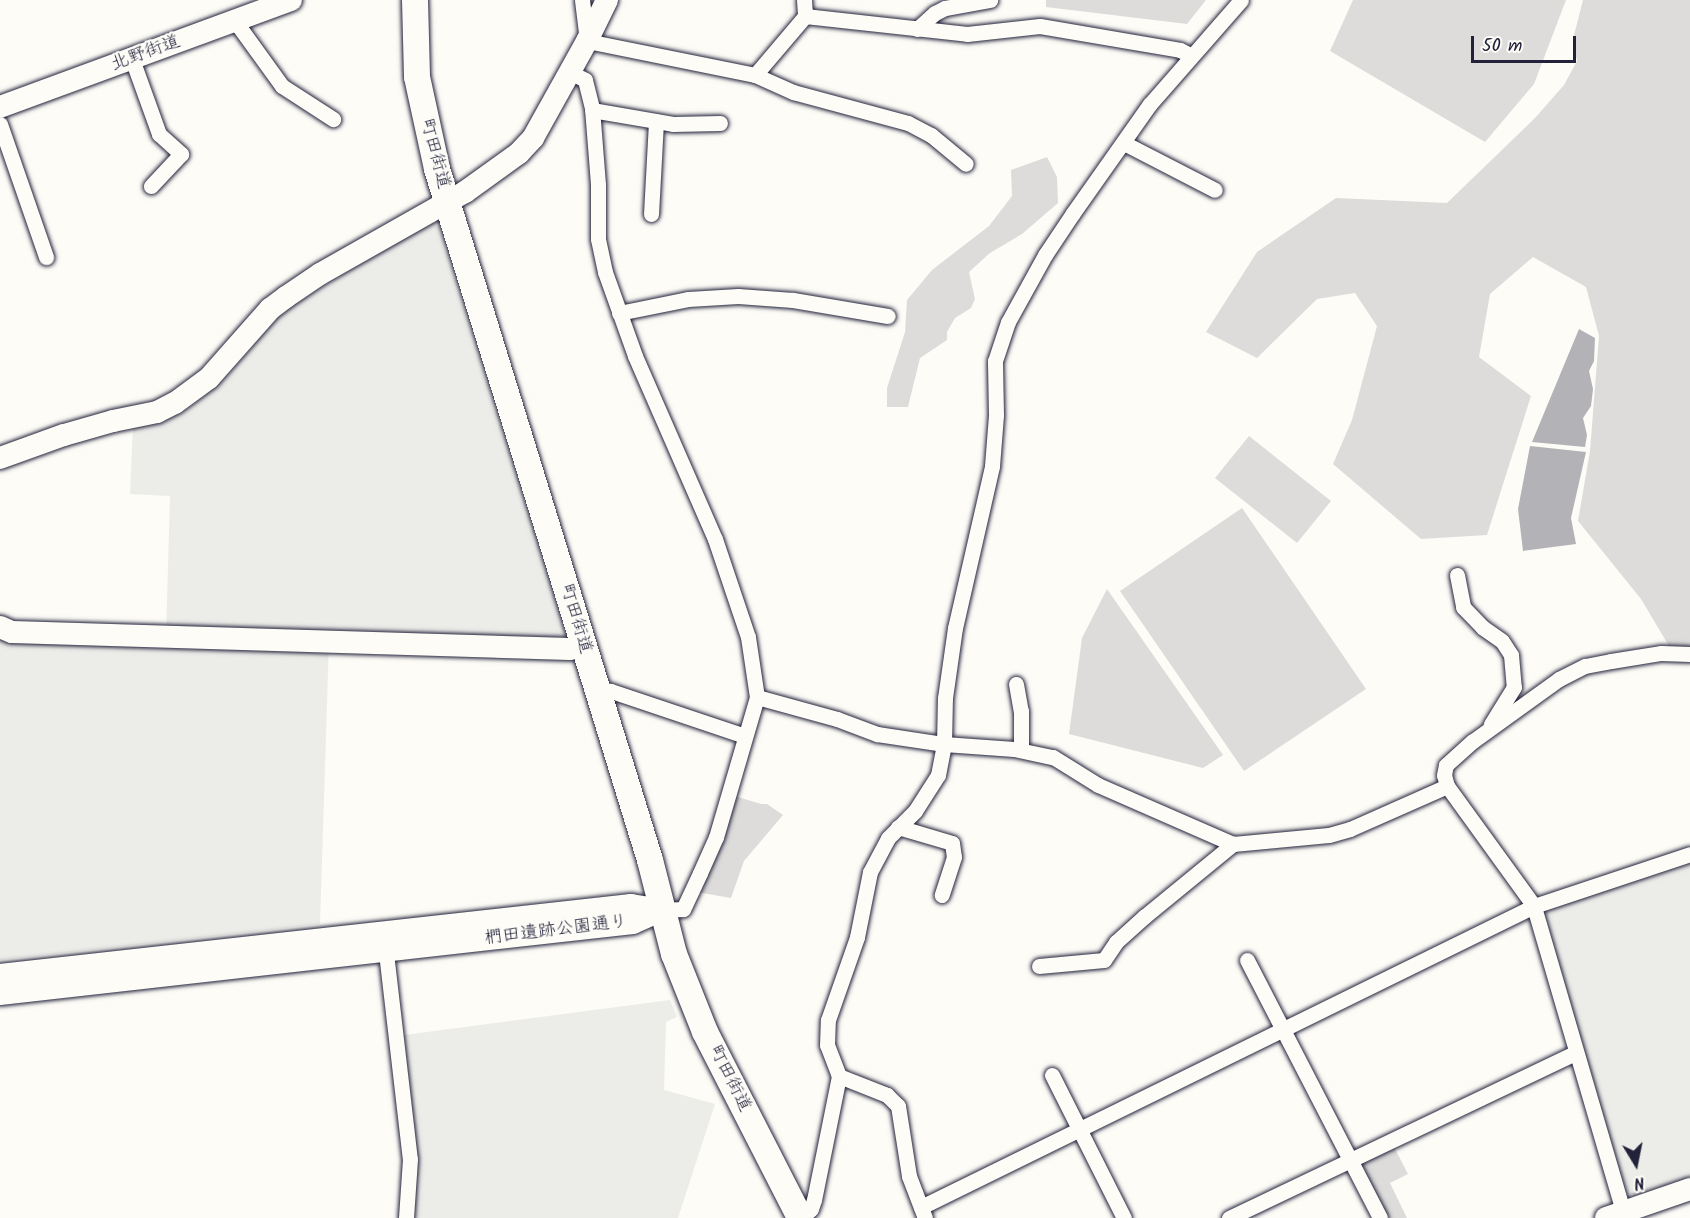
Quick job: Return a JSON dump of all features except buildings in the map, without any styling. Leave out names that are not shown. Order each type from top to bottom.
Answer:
[{"type":"main road","name":"町田街道","points":[[415,0],[414,45],[420,93],[447,202],[584,646],[674,954],[705,1032],[801,1218]]},
{"type":"street","name":"北野街道","points":[[0,107],[291,0]]},
{"type":"street","points":[[582,0],[587,42]]},
{"type":"street","points":[[0,458],[64,435],[113,421],[157,412],[176,403],[209,378],[270,309],[286,297],[320,274],[465,192],[529,145],[587,42],[606,0]]},
{"type":"street","points":[[755,75],[805,16],[804,0]]},
{"type":"street","points":[[916,29],[935,13],[945,8],[990,0]]},
{"type":"street","points":[[801,1218],[811,1209],[814,1200],[839,1076],[827,1045],[828,1020],[856,937],[869,874],[888,838],[915,810],[938,775],[944,744],[945,698],[949,662],[995,450],[995,361],[1008,322],[1045,255],[1150,104],[1190,55],[1240,0]]},
{"type":"street","points":[[805,16],[983,34],[1034,26],[1180,50],[1190,55]]},
{"type":"street","points":[[235,21],[282,86],[333,119]]},
{"type":"street","points":[[587,42],[755,75],[793,92],[908,123],[931,135],[966,164]]},
{"type":"street","points":[[132,59],[159,134],[181,154],[151,186]]},
{"type":"street","points":[[570,72],[585,80],[592,110],[599,249],[619,313],[716,539],[747,637],[757,697],[716,837],[700,873],[682,909],[662,910]]},
{"type":"street","points":[[592,110],[656,121],[720,123]]},
{"type":"street","points":[[651,214],[656,121]]},
{"type":"street","points":[[0,124],[46,257]]},
{"type":"street","points":[[1124,143],[1215,190]]},
{"type":"street","points":[[619,313],[688,299],[738,296],[793,300],[888,316]]},
{"type":"street","points":[[1457,575],[1463,607],[1482,627],[1502,641],[1511,655],[1514,687],[1487,731]]},
{"type":"street","points":[[0,627],[12,632],[570,649],[584,646]]},
{"type":"street","points":[[1690,654],[1661,653],[1585,666],[1559,679],[1487,731],[1446,765],[1444,775],[1447,786],[1534,906],[1617,1215],[1690,1189]]},
{"type":"street","points":[[1016,684],[1021,711],[1021,750]]},
{"type":"street","points":[[597,690],[611,691],[745,736]]},
{"type":"street","points":[[757,697],[837,719],[877,734],[944,744],[1021,750],[1053,757],[1098,785],[1233,844],[1329,835],[1416,801],[1447,786]]},
{"type":"street","points":[[898,827],[952,843],[954,857],[942,895]]},
{"type":"street","points":[[1039,966],[1104,960],[1116,942],[1233,844]]},
{"type":"street","points":[[839,1076],[894,1100],[898,1106],[909,1176],[923,1213],[1079,1129],[1534,906],[1690,854]]},
{"type":"street","name":"椚田遺跡公園通り","points":[[0,994],[385,942],[631,905],[662,910]]},
{"type":"street","points":[[385,942],[410,1159],[406,1218]]},
{"type":"street","name":"椚田遺跡公園通り","points":[[0,975],[385,942]]},
{"type":"street","points":[[1247,960],[1380,1218]]},
{"type":"street","points":[[1228,1218],[1575,1053]]},
{"type":"street","points":[[1052,1075],[1124,1218]]},
{"type":"shaded area","points":[[1046,0],[1206,0],[1187,24],[1046,7]]},
{"type":"shaded area","points":[[1353,0],[1566,0],[1534,84],[1485,142],[1330,51]]},
{"type":"shaded area","points":[[1583,0],[1690,0],[1690,647],[1669,646],[1641,599],[1578,521],[1590,451],[1599,336],[1586,287],[1533,257],[1490,294],[1479,357],[1531,396],[1487,535],[1421,539],[1333,464],[1352,420],[1377,326],[1355,293],[1317,299],[1257,358],[1206,332],[1257,252],[1336,198],[1447,203],[1535,118],[1564,85],[1577,61],[1573,39]]},
{"type":"shaded area","points":[[1047,157],[1057,177],[1058,203],[1022,234],[990,253],[969,272],[975,299],[971,308],[955,318],[947,332],[947,340],[920,358],[908,407],[887,407],[887,388],[905,332],[907,300],[932,270],[989,226],[1012,196],[1011,170]]},
{"type":"shaded area","points":[[431,221],[439,227],[570,649],[329,641],[320,924],[0,960],[0,627],[166,636],[170,496],[130,494],[133,426],[183,413],[222,382],[282,312]]},
{"type":"shaded area","points":[[1579,329],[1595,338],[1594,361],[1589,371],[1593,389],[1591,406],[1583,418],[1587,435],[1585,447],[1532,442]]},
{"type":"shaded area","points":[[1249,436],[1331,501],[1297,543],[1215,478]]},
{"type":"shaded area","points":[[1530,446],[1586,452],[1571,518],[1576,544],[1523,551],[1518,509]]},
{"type":"shaded area","points":[[1242,508],[1366,689],[1244,771],[1120,591]]},
{"type":"shaded area","points":[[1107,589],[1223,755],[1203,768],[1069,734],[1082,638]]},
{"type":"shaded area","points":[[728,794],[767,804],[783,815],[744,861],[731,898],[691,891]]},
{"type":"shaded area","points":[[1690,862],[1690,1179],[1635,1195],[1622,1193],[1544,915],[1551,907]]},
{"type":"shaded area","points":[[670,1000],[677,1017],[666,1022],[664,1090],[715,1104],[678,1218],[415,1218],[417,1155],[404,1035]]},
{"type":"shaded area","points":[[1391,1141],[1408,1174],[1390,1183],[1407,1218],[1380,1218],[1351,1160]]}]
